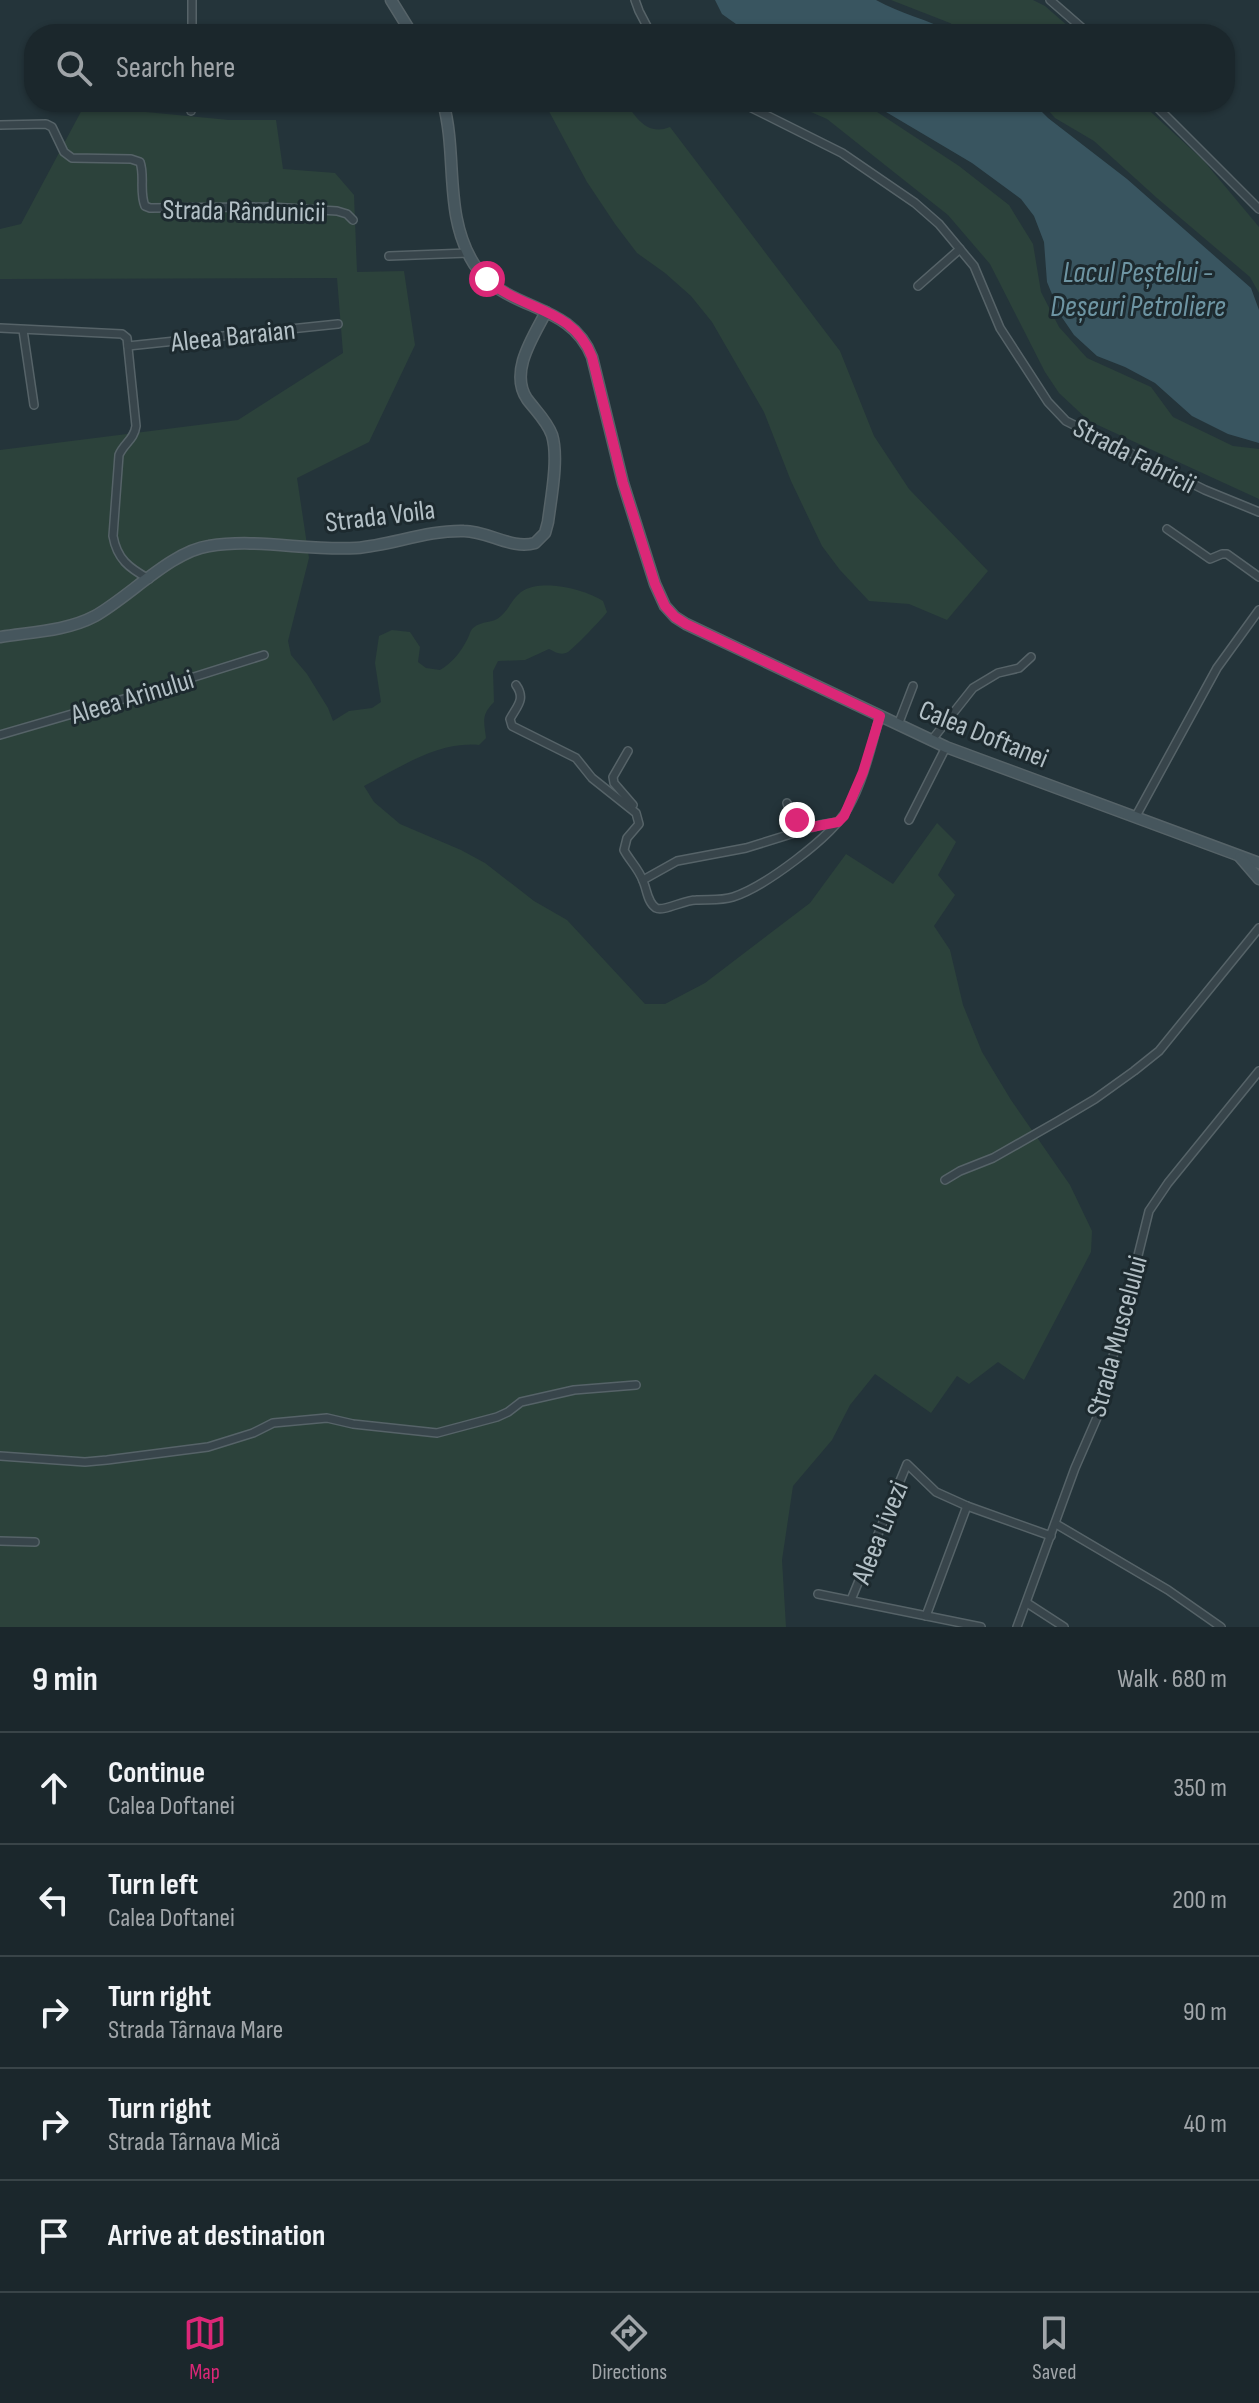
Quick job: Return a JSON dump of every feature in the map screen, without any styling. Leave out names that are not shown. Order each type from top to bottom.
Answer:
[{"type":"main road","points":[[391,0],[406,24]]},
{"type":"main road","name":"Calea Doftanei","points":[[445,112],[454,212],[468,253],[480,272],[495,287],[575,329],[588,348],[623,483],[650,569],[665,606],[675,617],[931,741],[1259,863]]},
{"type":"main road","name":"Strada Voila","points":[[0,637],[65,627],[86,620],[111,607],[188,552],[207,546],[238,544],[356,548],[456,531],[480,533],[524,545],[541,540],[547,528],[554,443],[548,427],[523,392],[520,374],[546,312]]},
{"type":"main road","points":[[1239,855],[1259,879]]},
{"type":"street","points":[[192,0],[192,24]]},
{"type":"street","points":[[635,0],[646,24]]},
{"type":"street","points":[[1050,0],[1078,24]]},
{"type":"street","name":"Strada Fabricii","points":[[758,112],[826,144],[860,165],[915,203],[939,224],[978,273],[1005,335],[1048,402],[1066,421],[1192,484],[1259,512]]},
{"type":"street","points":[[1162,112],[1259,209]]},
{"type":"street","name":"Strada Rândunicii","points":[[0,125],[46,124],[52,127],[64,152],[72,158],[131,159],[140,162],[142,200],[150,208],[270,207],[337,211],[353,220]]},
{"type":"street","points":[[918,286],[960,249]]},
{"type":"street","points":[[389,256],[468,253]]},
{"type":"street","name":"Aleea Baraian","points":[[128,346],[338,324]]},
{"type":"street","points":[[0,328],[122,334],[127,338],[136,426],[134,438],[119,455],[113,536],[121,559],[149,579]]},
{"type":"street","points":[[23,330],[34,405]]},
{"type":"street","points":[[1167,529],[1210,559],[1227,554],[1259,577]]},
{"type":"street","points":[[1136,816],[1217,668],[1259,610]]},
{"type":"street","name":"Aleea Arinului","points":[[0,735],[264,655]]},
{"type":"street","points":[[931,741],[973,688],[998,673],[1019,668],[1031,657]]},
{"type":"street","points":[[516,685],[521,700],[510,719],[512,726],[576,758],[592,778],[636,813]]},
{"type":"street","points":[[898,725],[913,686]]},
{"type":"street","points":[[628,751],[613,777],[614,783],[632,803],[639,824],[627,838],[624,850],[643,880],[651,902],[662,910],[687,900],[729,898],[749,890],[769,879],[821,839],[838,822],[854,796],[880,716]]},
{"type":"street","points":[[909,820],[946,747]]},
{"type":"street","points":[[787,803],[791,814],[812,827]]},
{"type":"street","points":[[643,880],[677,861],[746,848],[838,822]]},
{"type":"street","points":[[945,1180],[993,1158],[1095,1099],[1159,1051],[1259,928]]},
{"type":"street","name":"Strada Muscelului","points":[[1017,1627],[1075,1468],[1099,1413],[1149,1211],[1259,1071]]},
{"type":"street","points":[[0,1456],[85,1462],[107,1460],[208,1447],[253,1433],[273,1423],[327,1418],[353,1424],[437,1433],[497,1417],[521,1402],[574,1390],[636,1385]]},
{"type":"street","name":"Aleea Livezi","points":[[851,1600],[907,1464],[936,1492],[967,1506]]},
{"type":"street","points":[[926,1616],[967,1506],[1051,1536]]},
{"type":"street","points":[[1056,1524],[1168,1590],[1221,1627]]},
{"type":"street","points":[[0,1541],[35,1542]]},
{"type":"street","points":[[818,1594],[981,1627]]},
{"type":"street","points":[[1027,1603],[1064,1627]]},
{"type":"green space","points":[[891,0],[1033,0],[1066,24],[952,24]]},
{"type":"green space","points":[[81,112],[146,112],[229,120],[276,120],[283,169],[335,173],[354,195],[357,272],[404,271],[415,345],[369,442],[297,478],[309,558],[288,641],[291,655],[307,674],[333,721],[349,711],[372,708],[381,702],[375,663],[379,636],[392,630],[410,632],[420,647],[418,662],[426,668],[440,670],[459,652],[473,628],[498,618],[521,592],[529,588],[562,587],[603,601],[607,612],[568,652],[560,654],[549,649],[525,660],[498,661],[493,671],[494,702],[484,718],[486,738],[479,745],[434,751],[364,786],[374,802],[400,824],[485,863],[534,901],[567,920],[645,1004],[665,1004],[705,983],[810,903],[846,854],[893,884],[937,823],[956,842],[938,875],[955,895],[934,926],[950,950],[963,1005],[982,1052],[1070,1185],[1092,1231],[1091,1252],[1024,1380],[998,1362],[969,1384],[957,1376],[931,1413],[875,1374],[850,1405],[832,1440],[793,1486],[782,1560],[786,1627],[0,1627],[0,450],[238,420],[343,353],[337,278],[0,279],[0,229],[21,224]]},
{"type":"green space","points":[[549,112],[633,112],[649,128],[670,127],[840,351],[874,436],[909,489],[988,571],[947,620],[909,604],[869,601],[840,570],[822,546],[791,481],[764,412],[712,322],[691,296],[637,253],[587,182]]},
{"type":"green space","points":[[811,112],[877,112],[959,166],[1009,205],[1033,244],[1041,292],[1059,327],[1087,358],[1151,387],[1173,417],[1233,446],[1259,449],[1259,499],[1089,421],[1059,393],[1045,372],[990,264],[948,215],[827,119]]},
{"type":"green space","points":[[1050,112],[1151,112],[1203,160],[1259,227],[1259,293],[1250,277],[1094,141]]},
{"type":"water","points":[[715,0],[876,0],[934,24],[736,24],[722,14]]},
{"type":"water","name":"Lacul Peștelui - Deșeuri Petroliere","points":[[886,112],[1042,112],[1127,179],[1251,288],[1259,310],[1259,443],[1228,434],[1192,416],[1155,383],[1097,356],[1074,335],[1061,316],[1047,282],[1044,242],[1034,216],[1021,199],[972,163]]},
{"type":"route","points":[[487,279],[495,287],[569,324],[584,340],[592,357],[623,483],[642,545],[661,598],[670,612],[686,624],[880,716],[863,772],[844,816],[838,822],[812,827],[797,820]]}]
